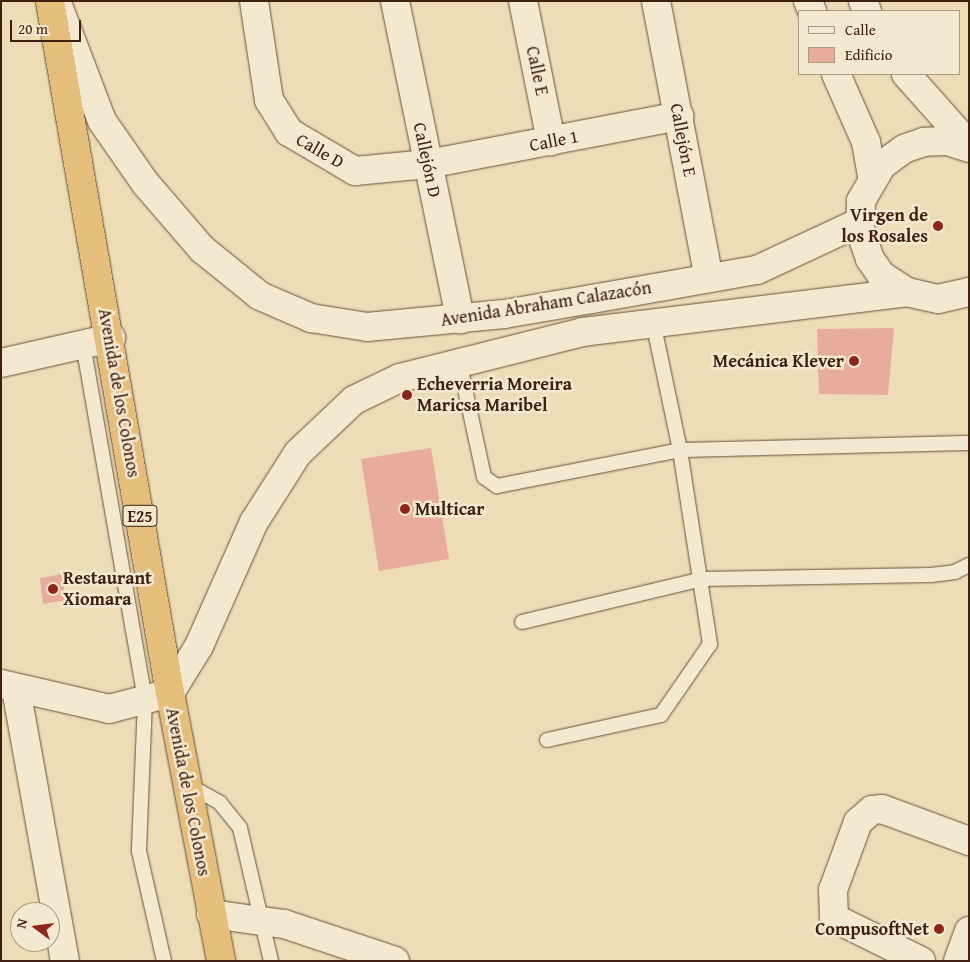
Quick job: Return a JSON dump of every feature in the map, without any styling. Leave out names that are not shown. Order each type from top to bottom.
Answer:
[{"type":"highway","name":"Avenida de los Colonos","points":[[50,1],[110,338],[158,697],[187,784],[221,961]]},
{"type":"main road","name":"Avenida Abraham Calazacón","points":[[57,1],[102,121],[146,184],[202,249],[260,296],[311,318],[367,327],[460,319],[709,278],[775,263],[860,222]]},
{"type":"main road","name":"Calle D","points":[[254,1],[269,100],[289,132],[355,171],[428,164]]},
{"type":"main road","name":"Callejón D","points":[[395,1],[460,319]]},
{"type":"main road","name":"Calle E","points":[[523,1],[552,142]]},
{"type":"main road","name":"Callejón E","points":[[656,1],[709,278]]},
{"type":"main road","points":[[836,75],[866,142],[872,177]]},
{"type":"main road","points":[[907,75],[969,146]]},
{"type":"main road","name":"Calle 1","points":[[428,164],[552,142],[679,116]]},
{"type":"main road","points":[[968,292],[938,299],[907,292],[882,275],[870,259],[860,222],[861,201],[872,177],[904,149],[924,142],[948,141],[969,146]]},
{"type":"main road","name":"Avenida Abraham Calazacón","points":[[158,697],[199,646],[254,522],[298,453],[354,400],[400,378],[459,361],[582,332],[907,292]]},
{"type":"main road","points":[[1,362],[110,338]]},
{"type":"main road","points":[[65,961],[9,686],[109,710],[158,697]]},
{"type":"main road","points":[[921,961],[834,918],[833,890],[858,822],[872,810],[882,810],[969,841]]},
{"type":"main road","points":[[211,914],[284,924],[394,961]]},
{"type":"main road","points":[[958,961],[969,931]]},
{"type":"lane","points":[[547,740],[652,720],[670,708],[710,644],[702,579],[680,450],[653,322]]},
{"type":"lane","points":[[83,344],[158,697],[139,851],[164,961]]},
{"type":"lane","points":[[459,361],[484,477],[496,486],[680,450],[969,443]]},
{"type":"lane","points":[[522,622],[702,579],[931,575],[955,572],[969,565]]},
{"type":"lane","points":[[187,784],[220,803],[240,828],[271,961]]},
{"type":"building","name":"Mecánica Klever","points":[[894,328],[888,395],[819,394],[817,329]]},
{"type":"building","name":"Multicar","points":[[431,448],[449,559],[379,571],[361,459]]},
{"type":"building","name":"Restaurant Xiomara","points":[[62,574],[66,600],[43,604],[40,578]]},
{"type":"place","name":"Virgen de los Rosales","points":[[938,226]]},
{"type":"place","name":"Mecánica Klever","points":[[854,361]]},
{"type":"place","name":"Echeverria Moreira Maricsa Maribel","points":[[407,395]]},
{"type":"place","name":"Multicar","points":[[405,509]]},
{"type":"place","name":"Restaurant Xiomara","points":[[53,589]]},
{"type":"place","name":"CompusoftNet","points":[[939,929]]}]
